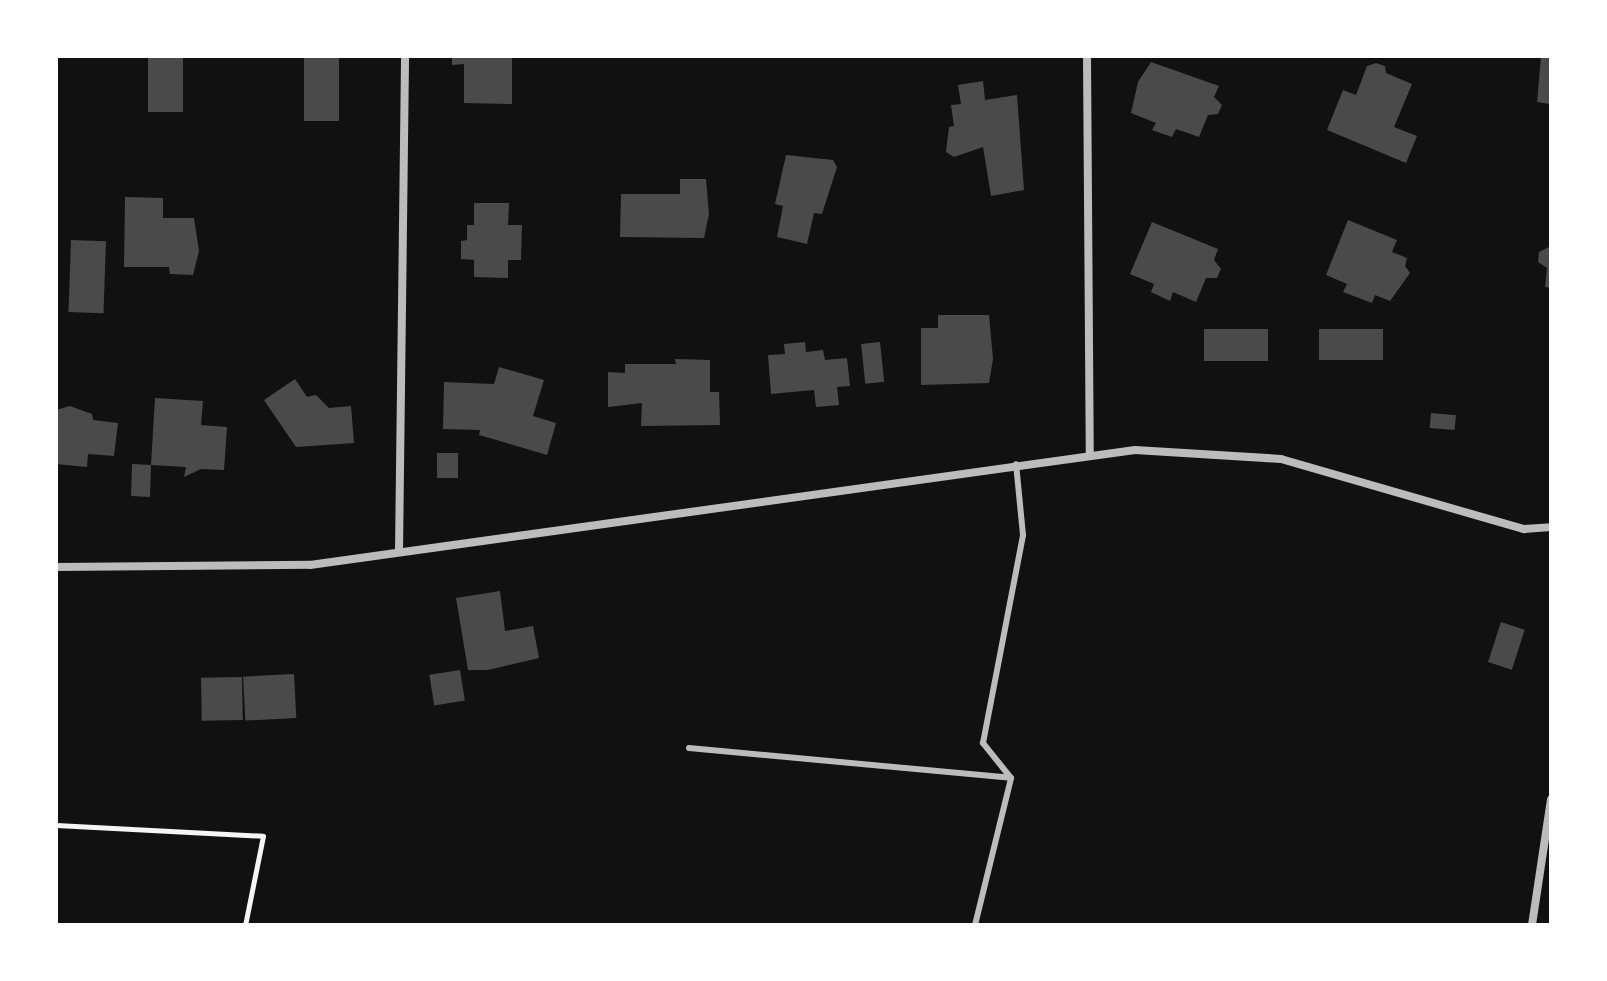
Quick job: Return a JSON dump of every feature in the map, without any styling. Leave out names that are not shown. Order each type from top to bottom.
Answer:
[{"type":"street","points":[[399,552],[405,56]]},
{"type":"street","points":[[1087,56],[1090,454]]},
{"type":"street","points":[[56,567],[310,565],[1016,464],[1135,450],[1281,459],[1524,529],[1551,527]]},
{"type":"street","points":[[1532,925],[1548,842],[1551,799]]},
{"type":"lane","points":[[1011,778],[983,743],[1023,535],[1016,464]]},
{"type":"lane","points":[[689,748],[1011,778]]},
{"type":"lane","points":[[975,925],[1011,778]]},
{"type":"path","points":[[56,825],[263,836],[245,925]]},
{"type":"building","points":[[148,56],[183,56],[183,112],[148,112]]},
{"type":"building","points":[[304,56],[339,56],[339,121],[304,121]]},
{"type":"building","points":[[452,56],[512,56],[512,104],[464,103],[464,64],[452,65]]},
{"type":"building","points":[[1541,56],[1551,56],[1551,121],[1549,104],[1537,102]]},
{"type":"building","points":[[1151,62],[1219,86],[1214,97],[1222,105],[1218,114],[1208,115],[1199,137],[1176,129],[1172,137],[1152,130],[1156,123],[1131,113],[1138,82]]},
{"type":"building","points":[[1376,63],[1385,66],[1386,73],[1412,84],[1394,127],[1417,136],[1406,163],[1327,130],[1343,90],[1356,95],[1367,66]]},
{"type":"building","points":[[983,81],[985,100],[1017,95],[1024,190],[991,196],[983,147],[954,157],[946,152],[949,127],[954,126],[951,105],[961,104],[958,85]]},
{"type":"building","points":[[786,155],[833,160],[837,167],[822,214],[814,213],[807,244],[777,237],[783,206],[775,204]]},
{"type":"building","points":[[680,179],[706,179],[709,214],[704,238],[620,237],[621,194],[680,194]]},
{"type":"building","points":[[125,197],[163,198],[163,218],[194,218],[199,251],[193,275],[170,274],[169,267],[124,267]]},
{"type":"building","points":[[474,203],[509,203],[508,225],[522,225],[521,260],[508,260],[508,278],[474,277],[474,260],[461,259],[461,241],[467,240],[467,225],[474,225]]},
{"type":"building","points":[[1348,220],[1397,240],[1392,252],[1407,258],[1405,266],[1410,273],[1390,301],[1375,295],[1372,303],[1343,292],[1347,284],[1326,275]]},
{"type":"building","points":[[1152,222],[1218,249],[1214,260],[1221,269],[1217,278],[1206,278],[1196,302],[1173,292],[1170,301],[1151,292],[1154,284],[1130,274]]},
{"type":"building","points":[[71,240],[106,241],[103,313],[68,312]]},
{"type":"building","points":[[1551,246],[1551,288],[1545,287],[1547,268],[1538,262],[1539,252]]},
{"type":"building","points":[[938,315],[989,315],[993,359],[989,383],[921,385],[921,328],[938,328]]},
{"type":"building","points":[[1204,329],[1268,329],[1268,361],[1204,361]]},
{"type":"building","points":[[1319,329],[1383,329],[1383,360],[1319,360]]},
{"type":"building","points":[[805,342],[806,352],[823,350],[825,360],[847,358],[850,386],[837,387],[839,405],[816,407],[814,390],[771,394],[768,355],[785,354],[784,344]]},
{"type":"building","points":[[880,342],[884,382],[865,384],[861,344]]},
{"type":"building","points":[[675,359],[710,360],[710,392],[719,392],[720,425],[641,426],[642,403],[608,407],[608,372],[625,373],[625,364],[676,364]]},
{"type":"building","points":[[499,367],[544,380],[533,416],[556,423],[547,455],[479,435],[480,430],[443,429],[444,382],[494,384]]},
{"type":"building","points":[[295,379],[307,397],[316,395],[329,408],[351,406],[354,443],[296,447],[264,400]]},
{"type":"building","points":[[155,398],[203,401],[201,425],[227,427],[224,470],[201,469],[184,477],[186,467],[151,465]]},
{"type":"building","points":[[70,406],[92,414],[93,420],[118,423],[114,456],[88,454],[87,467],[56,464],[56,410]]},
{"type":"building","points":[[1431,413],[1456,415],[1455,430],[1430,428]]},
{"type":"building","points":[[437,453],[458,453],[458,478],[437,478]]},
{"type":"building","points":[[132,464],[151,465],[150,497],[131,496]]},
{"type":"building","points":[[500,591],[505,631],[533,626],[539,658],[488,670],[468,670],[456,598]]},
{"type":"building","points":[[1501,622],[1525,630],[1512,670],[1488,662]]},
{"type":"building","points":[[460,670],[465,701],[434,705],[429,675]]},
{"type":"building","points":[[294,674],[296,718],[245,721],[243,677]]},
{"type":"building","points":[[242,677],[243,720],[202,721],[201,678]]}]
